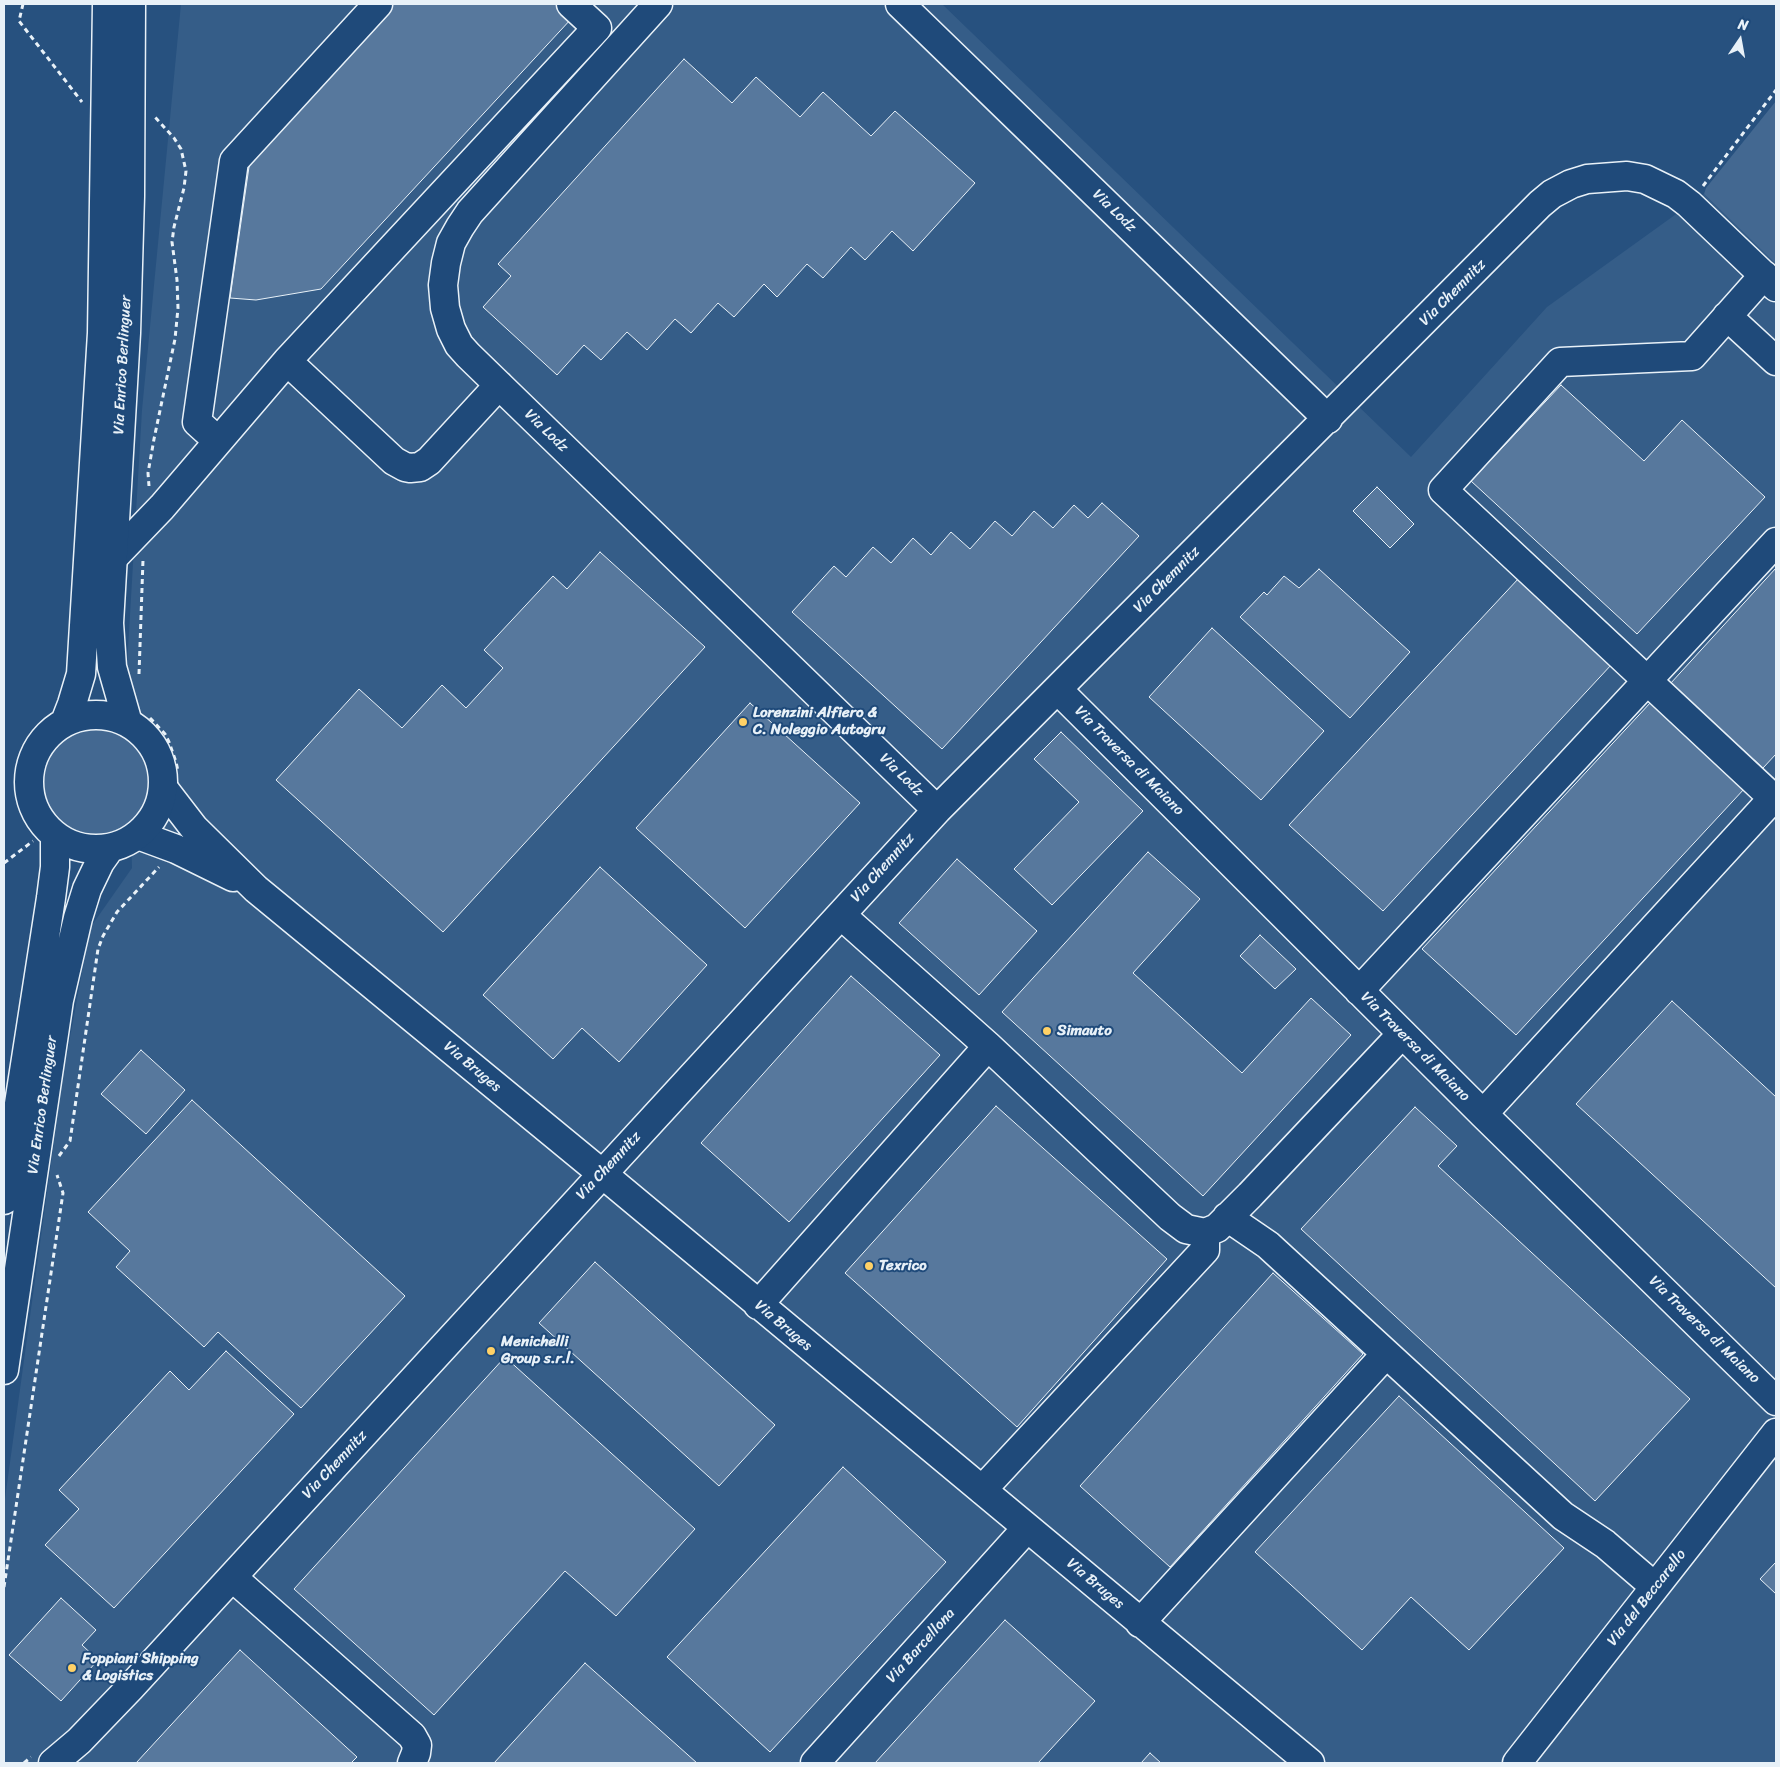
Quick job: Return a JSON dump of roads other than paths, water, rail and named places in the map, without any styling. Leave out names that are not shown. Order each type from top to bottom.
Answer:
[{"type":"street","name":"Via Enrico Berlinguer","points":[[65,722],[80,674],[102,343],[107,4]]},
{"type":"street","name":"Via Enrico Berlinguer","points":[[131,4],[130,196],[126,333],[111,560],[109,652],[116,683],[137,718]]},
{"type":"street","points":[[218,441],[196,422],[234,161],[378,4]]},
{"type":"street","points":[[111,560],[162,507],[287,361],[597,28],[571,4]]},
{"type":"street","name":"Via Lodz","points":[[658,4],[470,212],[451,243],[446,263],[443,285],[445,308],[451,329],[459,345],[499,385],[937,810]]},
{"type":"street","name":"Via Lodz","points":[[900,4],[1328,419]]},
{"type":"street","name":"Via Chemnitz","points":[[51,1762],[85,1734],[232,1577],[937,810],[1540,204],[1552,194],[1571,184],[1587,179],[1606,176],[1627,176],[1645,179],[1664,187],[1689,204],[1770,281]]},
{"type":"street","points":[[1483,1114],[1775,797],[1647,681],[1443,490],[1560,362],[1692,356],[1727,316],[1770,281]]},
{"type":"street","points":[[1727,316],[1776,361]]},
{"type":"street","points":[[287,361],[394,461],[410,468],[420,467],[428,461],[499,385]]},
{"type":"street","points":[[1358,991],[1776,542]]},
{"type":"street","name":"Via Traversa di Maiano","points":[[1058,690],[1358,991],[1776,1400]]},
{"type":"street","points":[[103,715],[116,718],[137,718],[154,748],[162,770],[171,784],[154,816],[138,835],[123,844],[93,850],[67,843],[52,833],[38,817],[31,803],[28,787],[29,771],[33,756],[41,742],[52,730],[78,717],[103,715]]},
{"type":"street","name":"Via Bruges","points":[[171,784],[194,828],[256,889],[1310,1763]]},
{"type":"street","name":"Via Enrico Berlinguer","points":[[4,1200],[51,898],[54,867],[52,833]]},
{"type":"street","name":"Via Bruges","points":[[138,835],[176,849],[256,889]]},
{"type":"street","name":"Via Enrico Berlinguer","points":[[4,1370],[59,1000],[78,918],[87,889],[100,862],[110,848]]},
{"type":"street","points":[[841,915],[988,1046],[1170,1217],[1186,1229],[1204,1233],[1217,1228],[1402,1034]]},
{"type":"street","points":[[758,1305],[988,1046]]},
{"type":"street","points":[[1227,1217],[1268,1245],[1563,1516],[1605,1544],[1655,1587]]},
{"type":"street","points":[[982,1490],[1205,1250],[1204,1233]]},
{"type":"street","points":[[1140,1623],[1386,1354]]},
{"type":"street","name":"Via del Beccarello","points":[[1517,1763],[1776,1433]]},
{"type":"street","name":"Via Barcellona","points":[[815,1763],[1028,1528]]},
{"type":"street","points":[[232,1577],[412,1736],[417,1745],[412,1763]]},
{"type":"place","name":"Lorenzini Alfiero & C. Noleggio Autogru","points":[[743,722]]},
{"type":"place","name":"Simauto","points":[[1047,1031]]},
{"type":"place","name":"Texrico","points":[[869,1266]]},
{"type":"place","name":"Menichelli Group s.r.l.","points":[[491,1351]]},
{"type":"place","name":"Foppiani Shipping & Logistics","points":[[72,1668]]}]
